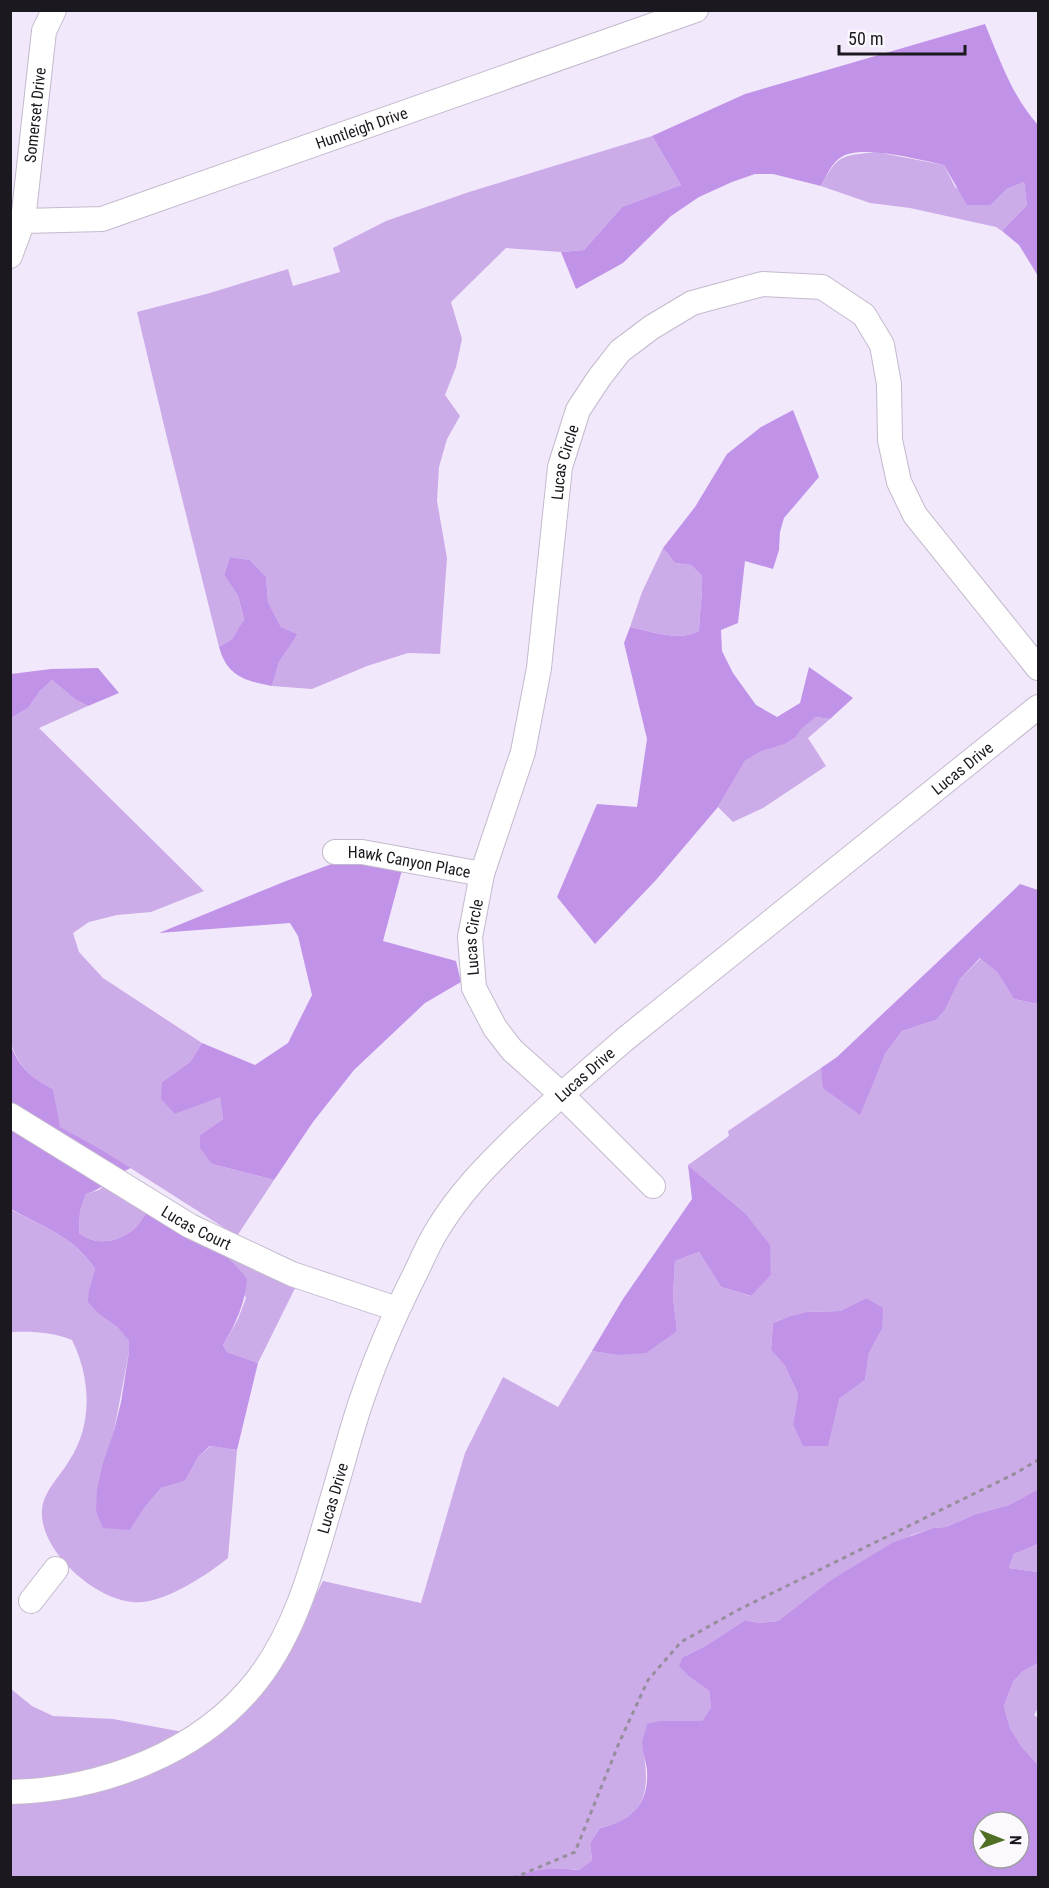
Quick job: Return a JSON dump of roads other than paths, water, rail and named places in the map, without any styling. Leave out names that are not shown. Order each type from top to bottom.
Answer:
[{"type":"street","name":"Somerset Drive","points":[[10,256],[23,221],[44,31],[54,10]]},
{"type":"street","name":"Huntleigh Drive","points":[[23,221],[102,219],[696,10]]},
{"type":"street","name":"Lucas Circle","points":[[653,1186],[561,1094],[512,1050],[495,1028],[474,988],[470,937],[482,874],[523,752],[539,669],[560,467],[578,410],[599,378],[620,351],[652,327],[692,303],[762,284],[822,287],[864,315],[882,345],[889,384],[890,440],[899,483],[915,515],[1038,668]]},
{"type":"street","name":"Lucas Drive","points":[[10,1792],[42,1791],[78,1785],[169,1753],[196,1737],[230,1709],[258,1679],[275,1653],[292,1618],[309,1573],[364,1392],[397,1309],[436,1232],[474,1178],[561,1094],[651,1018],[1038,707]]},
{"type":"street","name":"Hawk Canyon Place","points":[[335,852],[362,852],[482,874]]},
{"type":"street","name":"Lucas Court","points":[[10,1115],[190,1226],[292,1274],[397,1309]]},
{"type":"street","points":[[31,1601],[57,1569]]}]
